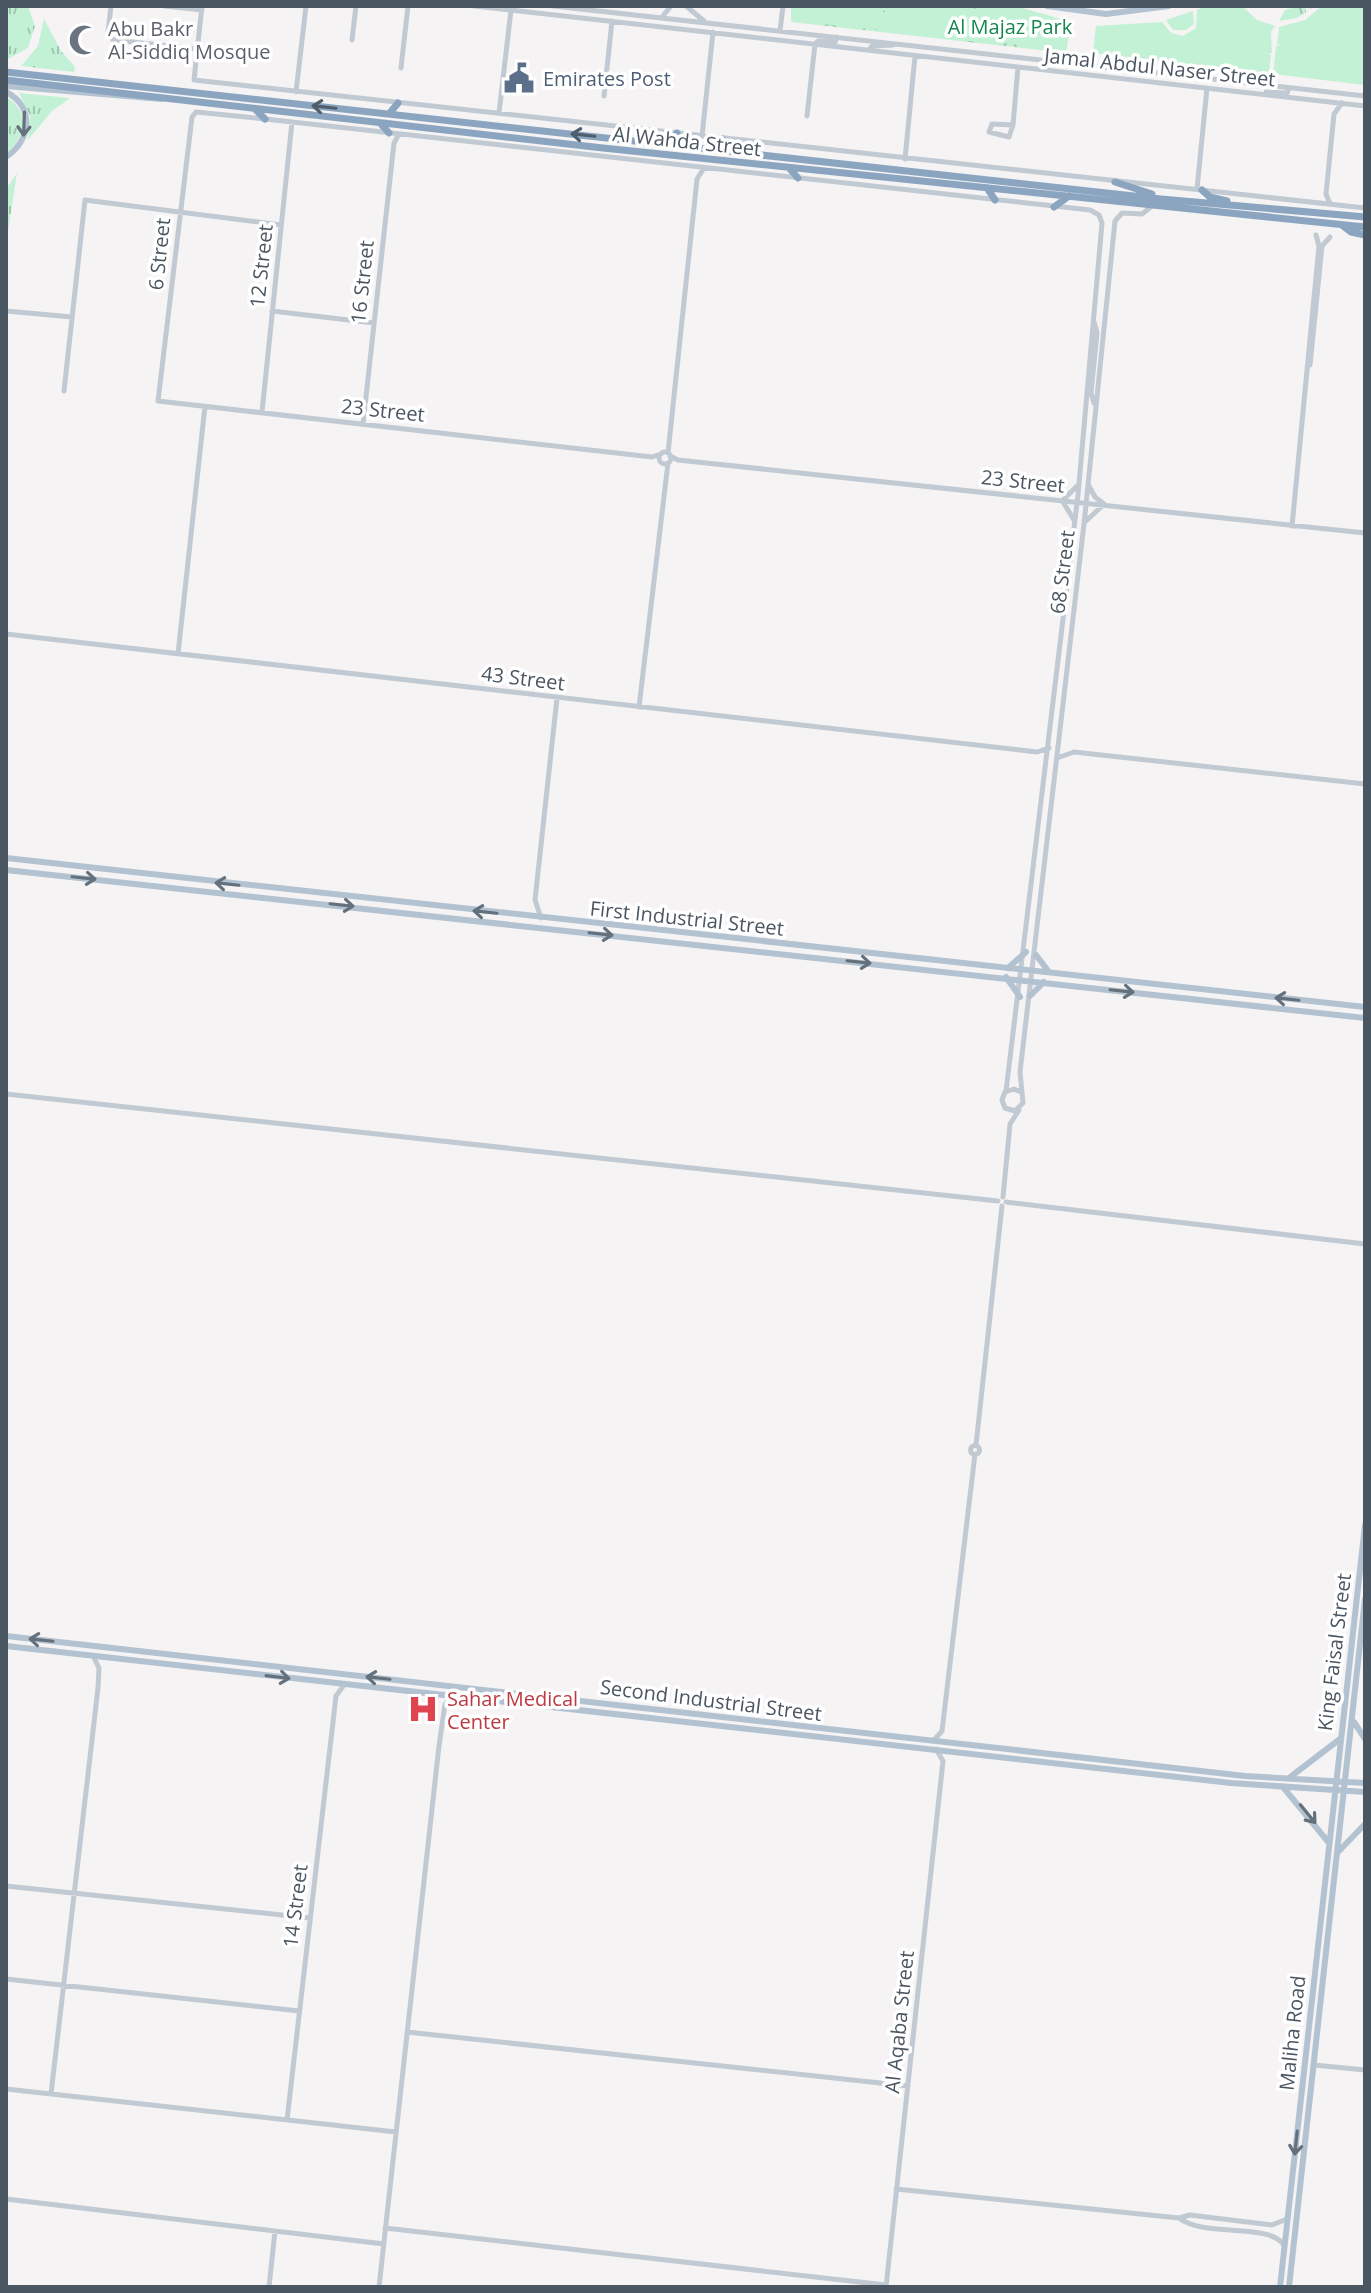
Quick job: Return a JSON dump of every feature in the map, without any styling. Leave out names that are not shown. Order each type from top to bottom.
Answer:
[{"type":"highway","name":"Al Wahda Street","points":[[6,72],[1161,199],[1365,217]]},
{"type":"highway","name":"Al Wahda Street","points":[[6,86],[166,98],[684,157],[1365,227]]},
{"type":"highway","points":[[389,114],[398,103]]},
{"type":"highway","points":[[255,109],[265,119]]},
{"type":"highway","points":[[380,123],[389,133]]},
{"type":"highway","points":[[663,144],[677,133]]},
{"type":"highway","points":[[722,139],[738,153]]},
{"type":"highway","points":[[590,156],[603,148]]},
{"type":"highway","points":[[684,157],[691,166]]},
{"type":"highway","points":[[789,168],[798,178]]},
{"type":"highway","points":[[1115,182],[1161,199]]},
{"type":"highway","points":[[987,188],[995,200]]},
{"type":"highway","points":[[1199,190],[1210,197],[1237,205]]},
{"type":"highway","points":[[1054,207],[1069,196]]},
{"type":"highway","points":[[1342,224],[1351,232],[1365,235]]},
{"type":"main road","points":[[1047,6],[1106,14],[1169,6]]},
{"type":"main road","points":[[6,86],[22,105],[27,123],[21,143],[6,157]]},
{"type":"main road","name":"First Industrial Street","points":[[6,858],[1365,1007]]},
{"type":"main road","name":"First Industrial Street","points":[[6,870],[1365,1018]]},
{"type":"main road","points":[[1008,968],[1026,952]]},
{"type":"main road","points":[[1036,955],[1041,965],[1052,973]]},
{"type":"main road","points":[[1006,977],[1020,997]]},
{"type":"main road","points":[[1030,996],[1044,982]]},
{"type":"main road","name":"King Faisal Street","points":[[1335,1782],[1365,1525]]},
{"type":"main road","name":"King Faisal Street","points":[[1345,1783],[1365,1599]]},
{"type":"main road","name":"Second Industrial Street","points":[[6,1636],[949,1743],[1287,1779],[1365,1783]]},
{"type":"main road","name":"Second Industrial Street","points":[[6,1646],[1283,1787],[1365,1792]]},
{"type":"main road","points":[[1353,1719],[1365,1739]]},
{"type":"main road","points":[[1287,1779],[1340,1739]]},
{"type":"main road","name":"Maliha Road","points":[[1280,2287],[1335,1782]]},
{"type":"main road","name":"Maliha Road","points":[[1289,2287],[1345,1783]]},
{"type":"main road","points":[[1283,1787],[1329,1843]]},
{"type":"main road","points":[[1336,1855],[1365,1824]]},
{"type":"street","points":[[111,6],[108,32],[113,40],[198,49]]},
{"type":"street","points":[[164,6],[202,8],[194,80],[1365,208]]},
{"type":"street","points":[[296,92],[306,6]]},
{"type":"street","points":[[352,40],[356,6]]},
{"type":"street","points":[[401,68],[408,6]]},
{"type":"street","name":"Jamal Abdul Naser Street","points":[[474,6],[1365,106]]},
{"type":"street","name":"Jamal Abdul Naser Street","points":[[553,6],[1365,96]]},
{"type":"street","points":[[602,6],[609,12]]},
{"type":"street","points":[[660,18],[671,6]]},
{"type":"street","points":[[686,6],[708,23]]},
{"type":"street","points":[[780,31],[783,6]]},
{"type":"street","points":[[499,113],[511,10]]},
{"type":"street","points":[[604,96],[612,21]]},
{"type":"street","points":[[702,136],[713,32]]},
{"type":"street","points":[[807,116],[815,44],[818,41],[835,42],[837,37]]},
{"type":"street","points":[[869,50],[872,46],[893,44]]},
{"type":"street","points":[[905,159],[915,56]]},
{"type":"street","points":[[1013,125],[995,123],[989,126],[989,132],[1009,137],[1013,125],[1018,67]]},
{"type":"street","points":[[1199,190],[1207,88]]},
{"type":"street","points":[[1261,94],[1287,93],[1289,88]]},
{"type":"street","points":[[1316,101],[1316,95],[1338,94]]},
{"type":"street","points":[[1325,102],[1334,114]]},
{"type":"street","points":[[1331,205],[1326,194],[1334,114],[1342,103]]},
{"type":"street","name":"6 Street","points":[[158,401],[190,120],[196,112],[265,119]]},
{"type":"street","points":[[265,119],[1054,207]]},
{"type":"street","name":"12 Street","points":[[262,412],[292,122]]},
{"type":"street","points":[[389,133],[394,143]]},
{"type":"street","name":"16 Street","points":[[363,424],[394,143],[399,134]]},
{"type":"street","points":[[691,166],[697,179]]},
{"type":"street","points":[[639,707],[697,179],[704,167]]},
{"type":"street","points":[[1318,203],[1326,194]]},
{"type":"street","points":[[64,391],[85,200],[281,225]]},
{"type":"street","name":"68 Street","points":[[1021,1092],[1110,263],[1117,216],[1142,214],[1153,205]]},
{"type":"street","name":"68 Street","points":[[1006,1091],[1026,952],[1080,482],[1102,223],[1098,214],[1054,207]]},
{"type":"street","points":[[1308,369],[1308,335],[1319,246],[1316,235]]},
{"type":"street","points":[[1288,526],[1293,514],[1322,246],[1330,237]]},
{"type":"street","points":[[1099,259],[1105,250],[1110,263]]},
{"type":"street","points":[[6,311],[72,317]]},
{"type":"street","points":[[272,311],[374,323]]},
{"type":"street","points":[[1094,321],[1097,333],[1091,393],[1095,404]]},
{"type":"street","name":"23 Street","points":[[158,401],[1365,533]]},
{"type":"street","points":[[178,654],[205,406]]},
{"type":"street","points":[[1075,523],[1062,501],[1080,482]]},
{"type":"street","points":[[1084,524],[1091,513],[1106,506],[1095,497],[1088,483]]},
{"type":"street","points":[[1293,514],[1300,527]]},
{"type":"street","name":"43 Street","points":[[6,634],[1037,752],[1049,747]]},
{"type":"street","points":[[541,918],[535,900],[557,698]]},
{"type":"street","points":[[1059,740],[1074,752]]},
{"type":"street","points":[[1037,752],[1048,761]]},
{"type":"street","points":[[1057,759],[1074,752],[1365,784]]},
{"type":"street","points":[[524,916],[535,900]]},
{"type":"street","points":[[933,1741],[942,1731],[975,1454],[980,1450],[976,1445],[1010,1124],[1002,1100],[1006,1091],[1021,1092],[1023,1103],[1010,1124]]},
{"type":"street","points":[[6,1094],[1365,1244]]},
{"type":"street","points":[[1005,1108],[1019,1110]]},
{"type":"street","points":[[51,2094],[99,1668],[93,1655]]},
{"type":"street","points":[[99,1668],[110,1656]]},
{"type":"street","points":[[326,1683],[336,1696]]},
{"type":"street","name":"14 Street","points":[[287,2120],[336,1696],[344,1685]]},
{"type":"street","points":[[379,2287],[444,1708],[438,1694]]},
{"type":"street","points":[[444,1708],[455,1695]]},
{"type":"street","points":[[942,1731],[949,1743]]},
{"type":"street","points":[[936,1749],[943,1761],[954,1751]]},
{"type":"street","name":"Al Aqaba Street","points":[[886,2286],[943,1761]]},
{"type":"street","points":[[6,1886],[310,1918]]},
{"type":"street","points":[[6,1979],[299,2011]]},
{"type":"street","points":[[407,2032],[908,2086]]},
{"type":"street","points":[[1314,2065],[1365,2070]]},
{"type":"street","points":[[6,2089],[396,2132]]},
{"type":"street","points":[[896,2189],[1179,2218],[1212,2229],[1274,2235],[1284,2245]]},
{"type":"street","points":[[6,2199],[384,2244]]},
{"type":"street","points":[[1179,2218],[1194,2215],[1272,2225],[1287,2219]]},
{"type":"street","points":[[385,2228],[886,2286]]},
{"type":"street","points":[[269,2287],[275,2231]]},
{"type":"green space","points":[[6,6],[28,6],[35,26],[28,48],[6,60]]},
{"type":"green space","name":"Al Majaz Park","points":[[791,6],[1016,6],[1071,22],[1066,53],[791,22]]},
{"type":"green space","points":[[792,6],[887,6],[886,11],[870,10],[870,17],[876,18],[877,14],[886,17],[884,30],[859,28],[860,17],[854,16],[852,27],[792,21]]},
{"type":"green space","name":"Al Majaz Park","points":[[892,6],[973,6],[972,11],[974,8],[988,15],[1010,6],[1068,23],[1065,50],[889,30]]},
{"type":"green space","points":[[1207,6],[1242,6],[1257,20],[1275,26],[1271,32],[1272,53],[1268,54],[1271,55],[1269,73],[1093,53],[1096,26],[1162,22],[1171,33],[1183,36],[1196,28],[1197,10]]},
{"type":"green space","points":[[1322,6],[1365,6],[1365,85],[1273,74],[1274,66],[1278,66],[1274,65],[1276,46],[1281,45],[1277,44],[1279,27],[1305,20]]},
{"type":"green space","points":[[1305,7],[1306,12],[1297,18],[1279,21],[1285,10]]},
{"type":"green space","points":[[1193,11],[1194,24],[1186,30],[1173,30],[1166,20]]},
{"type":"green space","points":[[44,19],[61,51],[75,67],[74,72],[21,66],[38,46]]},
{"type":"green space","points":[[19,93],[69,99],[52,111],[28,140],[30,116]]},
{"type":"green space","points":[[6,97],[19,109],[22,124],[18,140],[6,153]]},
{"type":"green space","points":[[17,173],[6,244],[6,189]]},
{"type":"place","name":"Abu Bakr Al-Siddiq Mosque","points":[[84,40]]},
{"type":"place","name":"Emirates Post","points":[[519,78]]},
{"type":"place","name":"Sahar Medical Center","points":[[423,1709]]}]
